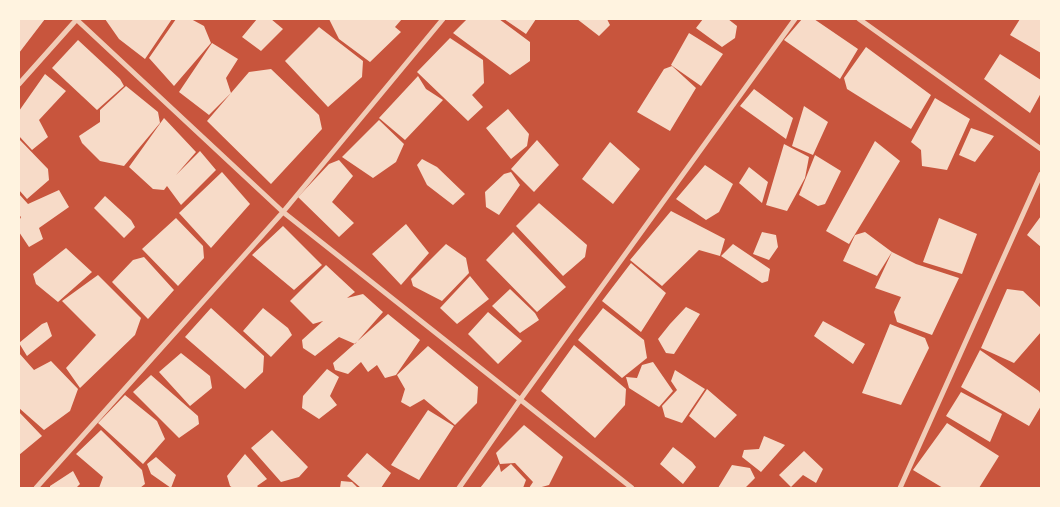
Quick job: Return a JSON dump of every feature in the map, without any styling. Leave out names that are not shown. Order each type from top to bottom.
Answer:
[{"type":"street","points":[[19,84],[76,19],[283,212],[632,488]]},
{"type":"street","points":[[36,488],[283,212],[443,19]]},
{"type":"street","points":[[460,488],[520,400],[795,19]]},
{"type":"street","points":[[859,19],[1041,150]]},
{"type":"street","points":[[900,488],[1041,174]]},
{"type":"building","points":[[19,19],[45,19],[19,53]]},
{"type":"building","points":[[105,19],[172,19],[145,59],[119,39]]},
{"type":"building","points":[[176,19],[191,19],[204,26],[211,43],[174,86],[149,58]]},
{"type":"building","points":[[257,19],[271,19],[283,29],[261,51],[242,37]]},
{"type":"building","points":[[329,19],[402,19],[395,27],[401,32],[370,62],[339,39]]},
{"type":"building","points":[[467,19],[499,19],[530,42],[530,61],[510,75],[453,33]]},
{"type":"building","points":[[504,19],[536,19],[526,34]]},
{"type":"building","points":[[577,19],[607,19],[610,25],[599,36]]},
{"type":"building","points":[[703,19],[728,19],[737,26],[735,38],[722,47],[696,28]]},
{"type":"building","points":[[802,19],[814,19],[858,49],[840,79],[784,40]]},
{"type":"building","points":[[1020,19],[1041,19],[1041,53],[1010,35]]},
{"type":"building","points":[[319,27],[363,61],[362,77],[328,107],[285,61]]},
{"type":"building","points":[[689,33],[723,54],[701,86],[671,65]]},
{"type":"building","points":[[450,38],[483,60],[484,83],[472,95],[483,107],[468,121],[417,72]]},
{"type":"building","points":[[78,40],[120,79],[124,86],[97,110],[52,68]]},
{"type":"building","points":[[212,43],[238,59],[226,78],[231,93],[209,115],[179,92]]},
{"type":"building","points":[[866,47],[931,95],[911,129],[847,89],[844,78]]},
{"type":"building","points":[[1000,54],[1041,80],[1041,93],[1030,113],[984,79]]},
{"type":"building","points":[[672,66],[696,88],[670,131],[637,112],[664,69]]},
{"type":"building","points":[[271,69],[319,115],[322,129],[271,184],[207,121],[249,72]]},
{"type":"building","points":[[45,74],[66,91],[39,120],[48,137],[32,150],[19,136],[19,111]]},
{"type":"building","points":[[418,76],[426,89],[443,100],[405,140],[379,118]]},
{"type":"building","points":[[126,86],[158,112],[160,123],[124,166],[100,161],[82,143],[79,136],[100,122],[100,110]]},
{"type":"building","points":[[754,89],[793,118],[786,139],[740,106]]},
{"type":"building","points":[[935,98],[970,119],[947,170],[922,166],[921,150],[911,142]]},
{"type":"building","points":[[804,106],[828,122],[813,155],[792,146]]},
{"type":"building","points":[[508,109],[529,134],[527,146],[511,159],[486,128]]},
{"type":"building","points":[[164,118],[196,152],[176,175],[200,151],[216,170],[181,205],[167,186],[164,190],[153,189],[129,167]]},
{"type":"building","points":[[379,120],[404,144],[396,162],[373,178],[342,157]]},
{"type":"building","points":[[971,128],[994,136],[975,162],[959,155]]},
{"type":"building","points":[[19,139],[48,169],[49,180],[27,199],[19,190]]},
{"type":"building","points":[[537,140],[559,165],[534,192],[511,169]]},
{"type":"building","points":[[875,141],[900,161],[849,244],[826,231]]},
{"type":"building","points":[[610,142],[640,169],[613,204],[582,179]]},
{"type":"building","points":[[784,144],[809,157],[805,178],[787,211],[766,205]]},
{"type":"building","points":[[815,155],[841,171],[825,204],[818,206],[799,195]]},
{"type":"building","points":[[422,159],[437,167],[465,194],[453,205],[427,185],[417,165]]},
{"type":"building","points":[[339,160],[353,176],[332,202],[354,223],[339,237],[298,197],[329,164]]},
{"type":"building","points":[[705,165],[733,184],[719,212],[706,220],[676,199]]},
{"type":"building","points":[[749,167],[768,182],[762,203],[739,183]]},
{"type":"building","points":[[222,172],[250,204],[211,248],[179,213]]},
{"type":"building","points":[[511,172],[520,185],[499,215],[486,207],[485,192],[504,174]]},
{"type":"building","points":[[59,190],[69,207],[39,228],[43,239],[29,247],[19,232],[21,217],[19,215],[19,194],[28,204]]},
{"type":"building","points":[[105,196],[131,220],[135,227],[124,238],[94,208]]},
{"type":"building","points":[[539,203],[587,245],[585,257],[563,276],[516,226]]},
{"type":"building","points":[[671,211],[725,239],[720,256],[699,250],[662,286],[630,260]]},
{"type":"building","points":[[1041,216],[1041,247],[1027,235]]},
{"type":"building","points":[[176,218],[203,246],[204,258],[178,286],[142,249]]},
{"type":"building","points":[[939,218],[977,234],[962,274],[923,262]]},
{"type":"building","points":[[406,224],[429,253],[401,285],[372,254]]},
{"type":"building","points":[[283,226],[322,265],[294,290],[252,255]]},
{"type":"building","points":[[513,232],[566,287],[537,312],[486,260]]},
{"type":"building","points":[[762,232],[776,235],[778,247],[769,260],[753,254]]},
{"type":"building","points":[[865,232],[892,252],[877,276],[843,261],[855,235]]},
{"type":"building","points":[[446,244],[466,258],[469,273],[442,301],[413,286],[411,279]]},
{"type":"building","points":[[733,244],[770,269],[768,281],[762,283],[721,256]]},
{"type":"building","points":[[66,248],[92,272],[58,302],[36,284],[33,274]]},
{"type":"building","points":[[892,252],[916,264],[959,278],[932,335],[897,322],[894,312],[901,297],[875,288]]},
{"type":"building","points":[[144,257],[174,290],[148,319],[112,282],[133,260]]},
{"type":"building","points":[[631,263],[666,293],[641,332],[602,301]]},
{"type":"building","points":[[326,265],[355,292],[347,298],[363,294],[383,312],[355,344],[339,337],[315,356],[303,348],[302,340],[323,321],[313,324],[290,301]]},
{"type":"building","points":[[98,275],[141,318],[135,335],[80,388],[66,368],[96,335],[62,301]]},
{"type":"building","points":[[470,276],[489,299],[457,324],[440,308]]},
{"type":"building","points":[[510,289],[535,313],[539,320],[520,333],[492,306]]},
{"type":"building","points":[[1007,289],[1023,291],[1041,308],[1041,332],[1014,363],[981,348]]},
{"type":"building","points":[[686,307],[700,314],[674,354],[666,353],[658,339]]},
{"type":"building","points":[[211,308],[264,356],[263,372],[245,389],[185,337]]},
{"type":"building","points":[[263,308],[288,328],[292,335],[271,357],[243,331]]},
{"type":"building","points":[[603,308],[644,340],[647,358],[622,378],[578,340]]},
{"type":"building","points":[[488,312],[522,341],[498,364],[468,334]]},
{"type":"building","points":[[388,314],[420,340],[396,375],[385,378],[377,365],[368,372],[361,362],[348,374],[335,370],[333,363]]},
{"type":"building","points":[[823,321],[865,344],[853,364],[814,336]]},
{"type":"building","points":[[47,322],[52,336],[27,356],[19,343]]},
{"type":"building","points":[[890,324],[925,338],[929,348],[901,405],[862,393]]},
{"type":"building","points":[[574,345],[626,389],[625,405],[595,438],[541,391]]},
{"type":"building","points":[[428,346],[478,387],[477,403],[455,425],[424,399],[410,407],[401,402],[405,389],[397,375]]},
{"type":"building","points":[[980,350],[1039,391],[1041,406],[1029,426],[961,387]]},
{"type":"building","points":[[19,353],[34,370],[51,361],[78,389],[70,411],[44,430],[19,408]]},
{"type":"building","points":[[181,353],[210,376],[212,388],[190,406],[159,372]]},
{"type":"building","points":[[653,362],[673,391],[659,407],[629,388],[626,377],[637,378],[642,365]]},
{"type":"building","points":[[327,369],[339,377],[330,396],[337,405],[319,419],[302,408],[303,396]]},
{"type":"building","points":[[675,370],[705,389],[682,423],[665,417],[662,406],[677,390],[671,381]]},
{"type":"building","points":[[151,375],[198,416],[199,424],[179,438],[133,392]]},
{"type":"building","points":[[707,389],[737,415],[715,438],[689,416]]},
{"type":"building","points":[[961,392],[1002,414],[990,442],[946,416]]},
{"type":"building","points":[[125,395],[157,421],[165,439],[143,464],[98,423]]},
{"type":"building","points":[[428,410],[454,426],[419,480],[391,465]]},
{"type":"building","points":[[19,412],[42,436],[19,455]]},
{"type":"building","points":[[947,423],[999,456],[979,488],[943,488],[913,470]]},
{"type":"building","points":[[524,425],[563,457],[549,485],[529,488],[533,482],[515,463],[500,464],[496,453]]},
{"type":"building","points":[[101,430],[142,470],[145,484],[140,488],[99,488],[103,477],[76,454]]},
{"type":"building","points":[[272,430],[308,467],[299,477],[281,482],[251,448]]},
{"type":"building","points":[[764,436],[785,445],[761,472],[742,457],[744,450],[759,449]]},
{"type":"building","points":[[673,447],[696,467],[683,484],[660,464]]},
{"type":"building","points":[[804,451],[823,469],[816,483],[803,475],[791,487],[779,475]]},
{"type":"building","points":[[367,453],[391,473],[381,488],[361,488],[347,476]]},
{"type":"building","points":[[245,454],[267,479],[257,486],[259,488],[233,488],[230,486],[227,476]]},
{"type":"building","points":[[156,457],[176,475],[171,488],[151,474],[147,464]]},
{"type":"building","points":[[499,464],[501,472],[511,464],[526,480],[523,488],[480,488]]},
{"type":"building","points":[[732,465],[750,468],[755,478],[745,488],[718,488]]},
{"type":"building","points":[[73,471],[80,484],[76,488],[50,488],[50,486]]},
{"type":"building","points":[[341,481],[352,482],[358,488],[340,488]]}]
